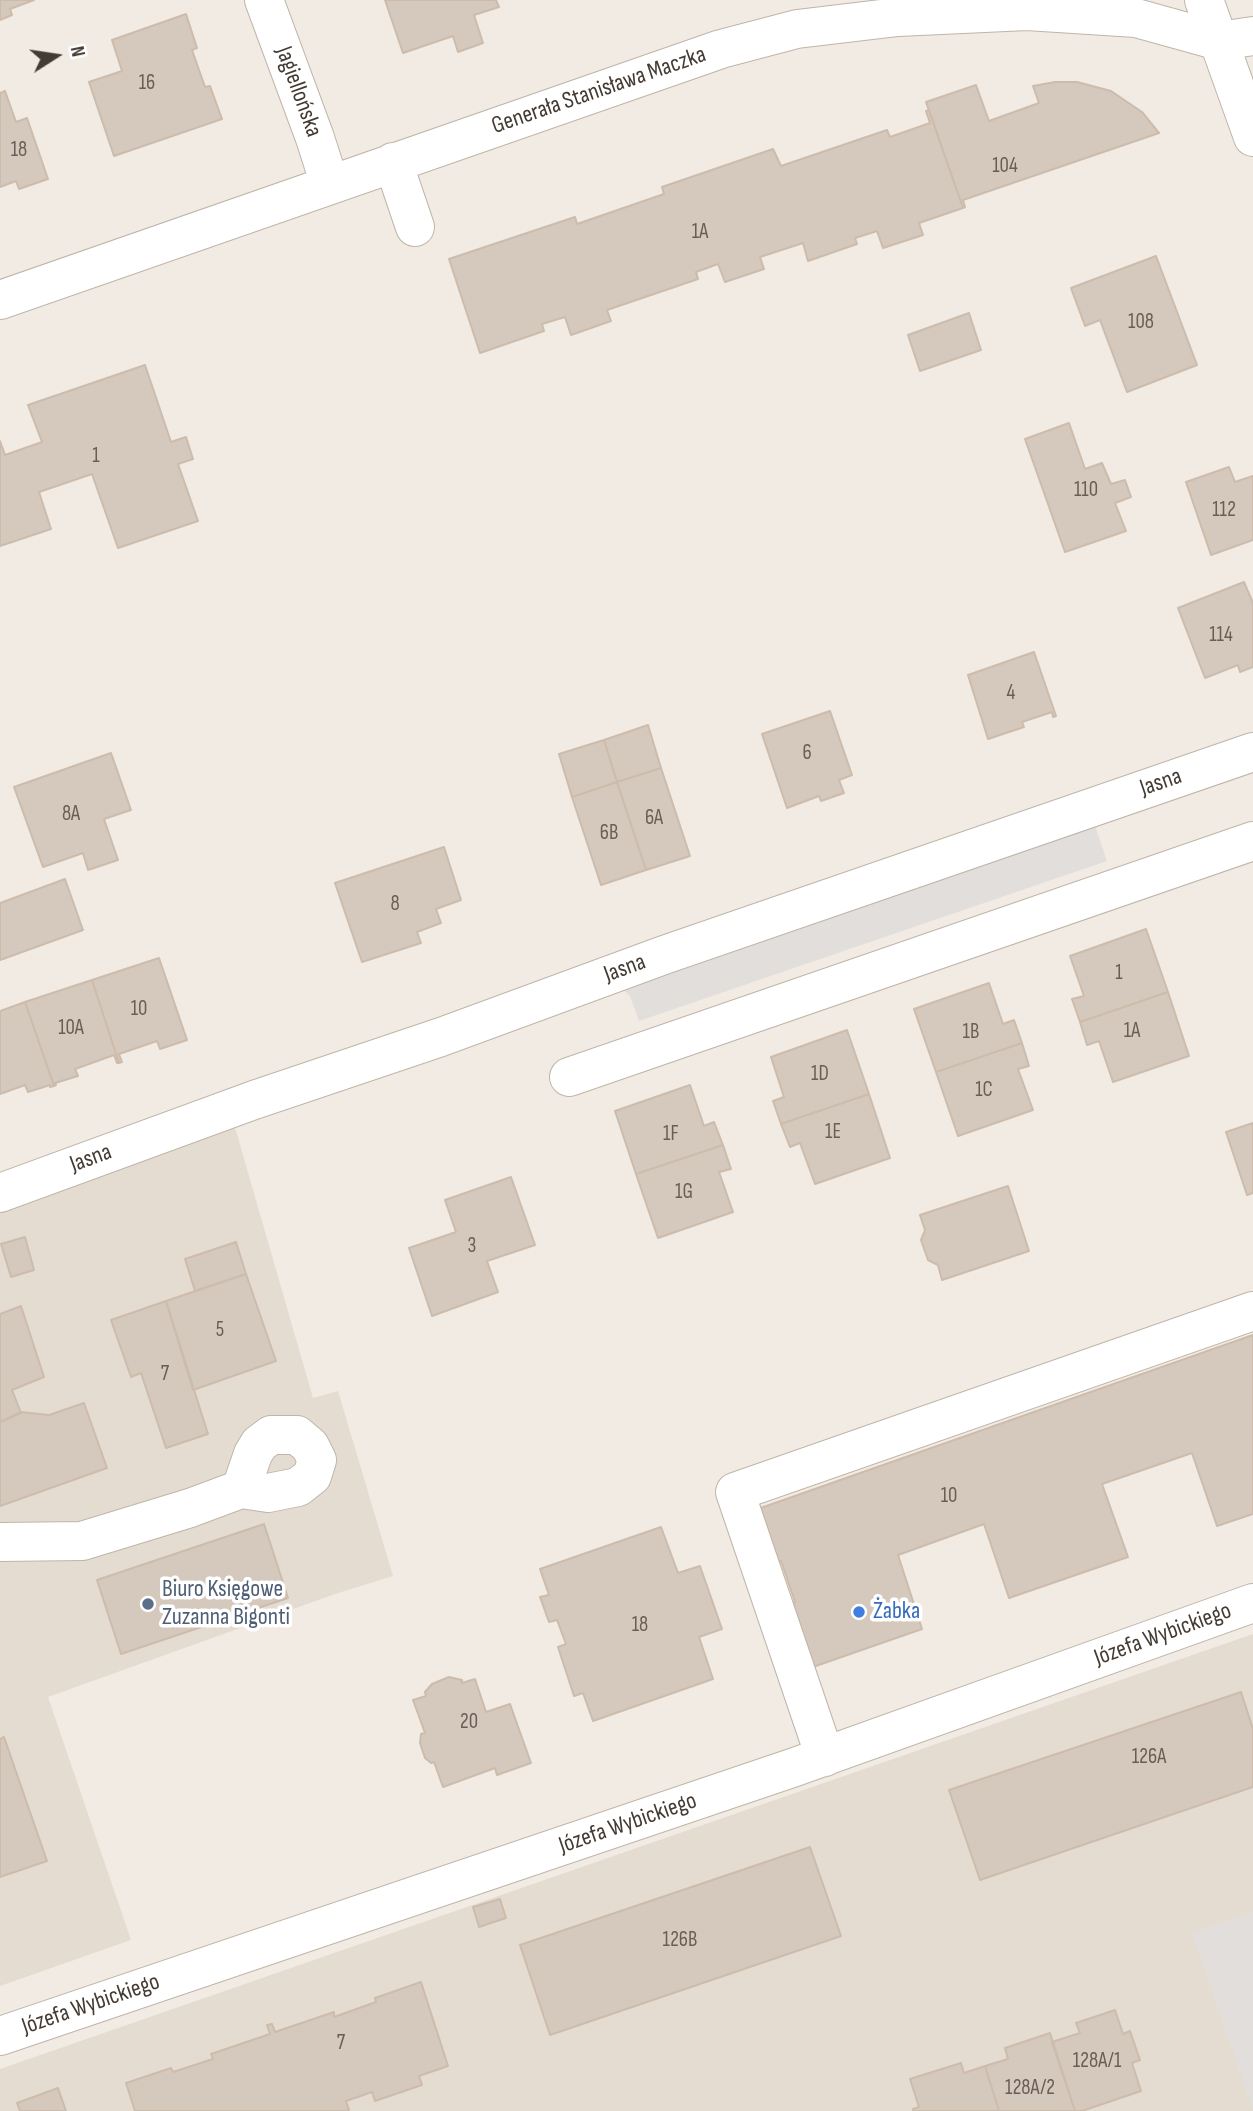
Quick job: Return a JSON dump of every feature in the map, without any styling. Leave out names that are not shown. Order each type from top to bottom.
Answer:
[{"type":"street","name":"Jagiellońska","points":[[264,0],[330,185]]},
{"type":"street","points":[[1204,0],[1236,38],[1253,137]]},
{"type":"street","name":"Generała Stanisława Maczka","points":[[0,300],[721,49],[797,29],[898,17],[1036,6],[1136,18],[1236,38]]},
{"type":"street","points":[[393,162],[415,227]]},
{"type":"street","name":"Jasna","points":[[0,1193],[254,1100],[442,1037],[664,955],[1253,752]]},
{"type":"street","points":[[569,1077],[1253,841]]},
{"type":"street","points":[[825,1756],[735,1492],[1253,1311]]},
{"type":"street","points":[[0,1542],[82,1541],[190,1508],[241,1489]]},
{"type":"street","name":"Józefa Wybickiego","points":[[0,2036],[825,1756],[1253,1603]]},
{"type":"shaded area","points":[[1097,826],[1107,861],[639,1021],[630,996],[624,990]]},
{"type":"shaded area","points":[[230,1110],[313,1398],[338,1391],[393,1576],[335,1594],[48,1697],[131,1940],[0,1986],[0,1195]]},
{"type":"shaded area","points":[[1253,1634],[1253,2111],[0,2111],[0,2069]]},
{"type":"shaded area","points":[[1253,1912],[1253,2111],[1192,1933]]},
{"type":"building","points":[[0,0],[34,0],[10,9],[12,15],[0,20]]},
{"type":"building","points":[[385,0],[496,0],[499,7],[474,15],[483,43],[458,52],[453,36],[403,53]]},
{"type":"building","points":[[186,14],[197,48],[192,50],[205,87],[210,86],[222,119],[114,156],[89,82],[122,71],[112,40]]},
{"type":"building","points":[[1077,82],[1111,91],[1142,112],[1159,133],[963,200],[963,208],[926,102],[976,85],[989,121],[1039,103],[1033,86]]},
{"type":"building","points":[[5,91],[16,122],[27,118],[48,179],[19,189],[16,181],[0,187],[0,93]]},
{"type":"building","points":[[929,110],[963,208],[919,223],[923,235],[883,248],[877,231],[855,238],[857,244],[808,261],[803,243],[760,257],[764,269],[725,282],[718,264],[696,272],[698,279],[607,310],[611,321],[571,335],[565,317],[542,324],[544,331],[480,353],[449,259],[575,217],[577,224],[664,194],[662,187],[773,149],[781,166],[887,130],[890,137],[930,123],[926,111]]},
{"type":"building","points":[[1156,256],[1197,365],[1127,392],[1100,320],[1085,326],[1071,288]]},
{"type":"building","points":[[969,313],[981,350],[920,371],[908,335]]},
{"type":"building","points":[[145,365],[171,442],[186,437],[193,459],[178,464],[198,521],[118,548],[92,474],[39,492],[51,529],[0,546],[0,441],[5,455],[42,442],[28,405]]},
{"type":"building","points":[[1069,423],[1085,469],[1102,463],[1111,484],[1125,480],[1131,497],[1115,503],[1126,531],[1065,552],[1025,439]]},
{"type":"building","points":[[1229,467],[1235,482],[1253,476],[1253,540],[1211,555],[1186,482]]},
{"type":"building","points":[[1244,582],[1253,603],[1253,667],[1240,672],[1238,665],[1205,678],[1178,608]]},
{"type":"building","points":[[1034,652],[1056,716],[1053,717],[1052,712],[1022,722],[1024,727],[988,739],[968,675]]},
{"type":"building","points":[[830,711],[852,775],[839,780],[844,793],[821,801],[819,796],[787,808],[762,734]]},
{"type":"building","points":[[648,725],[661,768],[617,782],[604,740]]},
{"type":"building","points":[[604,740],[617,782],[572,797],[559,754]]},
{"type":"building","points":[[111,753],[131,810],[104,819],[118,860],[88,870],[83,853],[43,867],[14,787]]},
{"type":"building","points":[[661,768],[690,856],[646,870],[617,782]]},
{"type":"building","points":[[617,782],[646,870],[601,885],[572,797]]},
{"type":"building","points":[[444,847],[461,900],[436,909],[441,923],[417,932],[421,943],[362,962],[335,883]]},
{"type":"building","points":[[65,879],[83,930],[0,960],[0,903]]},
{"type":"building","points":[[1146,929],[1168,992],[1080,1022],[1072,999],[1084,996],[1070,956]]},
{"type":"building","points":[[159,958],[187,1040],[160,1049],[157,1041],[119,1054],[122,1062],[119,1063],[92,980]]},
{"type":"building","points":[[92,980],[119,1063],[114,1055],[75,1069],[78,1076],[55,1083],[54,1086],[25,1002]]},
{"type":"building","points":[[989,983],[1003,1024],[1014,1020],[1022,1043],[936,1072],[914,1009]]},
{"type":"building","points":[[1168,992],[1189,1056],[1113,1082],[1099,1041],[1087,1045],[1080,1022]]},
{"type":"building","points":[[25,1002],[54,1086],[28,1092],[25,1085],[0,1094],[0,1011]]},
{"type":"building","points":[[847,1030],[869,1094],[781,1124],[773,1101],[784,1097],[771,1057]]},
{"type":"building","points":[[1022,1043],[1029,1066],[1018,1069],[1033,1110],[958,1136],[936,1072]]},
{"type":"building","points":[[690,1085],[704,1126],[714,1122],[723,1145],[636,1174],[615,1111]]},
{"type":"building","points":[[869,1094],[890,1158],[815,1184],[800,1143],[790,1147],[781,1124]]},
{"type":"building","points":[[1253,1123],[1253,1193],[1247,1195],[1226,1132]]},
{"type":"building","points":[[723,1145],[731,1169],[719,1172],[733,1212],[658,1238],[636,1174]]},
{"type":"building","points":[[511,1177],[535,1245],[487,1261],[498,1292],[432,1316],[409,1248],[456,1232],[445,1200]]},
{"type":"building","points":[[1008,1186],[1029,1251],[942,1280],[938,1265],[928,1260],[921,1240],[925,1230],[920,1215]]},
{"type":"building","points":[[25,1237],[34,1270],[11,1277],[1,1244]]},
{"type":"building","points":[[236,1242],[246,1274],[195,1291],[185,1259]]},
{"type":"building","points":[[246,1274],[276,1361],[193,1390],[166,1301]]},
{"type":"building","points":[[166,1301],[208,1434],[166,1448],[141,1373],[131,1377],[111,1320]]},
{"type":"building","points":[[21,1306],[44,1377],[12,1390],[21,1413],[0,1422],[0,1314]]},
{"type":"building","points":[[1253,1335],[1253,1514],[1217,1526],[1192,1453],[1102,1484],[1128,1557],[1009,1598],[984,1524],[898,1555],[922,1629],[810,1668],[788,1605],[795,1602],[781,1561],[774,1564],[755,1510]]},
{"type":"building","points":[[84,1403],[107,1468],[0,1506],[0,1422],[21,1412],[49,1415]]},
{"type":"building","points":[[264,1524],[288,1598],[121,1654],[97,1580]]},
{"type":"building","points":[[661,1527],[678,1573],[700,1566],[722,1629],[699,1637],[713,1679],[593,1721],[583,1693],[574,1696],[558,1647],[566,1644],[557,1620],[549,1622],[540,1597],[549,1595],[540,1569]]},
{"type":"building","points":[[449,1677],[462,1680],[462,1683],[475,1679],[486,1712],[510,1704],[531,1763],[497,1775],[495,1768],[443,1787],[434,1762],[431,1763],[425,1758],[420,1743],[421,1734],[425,1733],[413,1700],[426,1696],[425,1692],[432,1684]]},
{"type":"building","points":[[1241,1692],[1253,1729],[1253,1787],[980,1880],[949,1790]]},
{"type":"building","points":[[4,1737],[47,1861],[0,1877],[0,1739]]},
{"type":"building","points":[[810,1847],[841,1936],[550,2035],[520,1945]]},
{"type":"building","points":[[500,1899],[506,1918],[479,1927],[473,1907]]},
{"type":"building","points":[[421,1982],[448,2066],[419,2076],[422,2085],[375,2101],[372,2092],[346,2101],[349,2110],[345,2111],[135,2111],[126,2083],[171,2068],[173,2072],[213,2059],[211,2054],[270,2034],[267,2025],[272,2024],[275,2032],[334,2012],[334,2017],[376,2002],[375,1998]]},
{"type":"building","points":[[1115,2010],[1123,2034],[1130,2031],[1140,2060],[1132,2063],[1141,2091],[1075,2111],[1052,2042],[1080,2033],[1076,2023]]},
{"type":"building","points":[[1050,2033],[1075,2111],[999,2111],[985,2066],[1008,2059],[1005,2048]]},
{"type":"building","points":[[961,2063],[964,2073],[985,2066],[999,2111],[913,2111],[919,2107],[910,2079]]},
{"type":"building","points":[[58,2088],[66,2111],[20,2111],[17,2103]]},
{"type":"place","name":"Biuro Księgowe Zuzanna Bigonti","points":[[148,1604]]},
{"type":"place","name":"Żabka","points":[[859,1612]]}]
